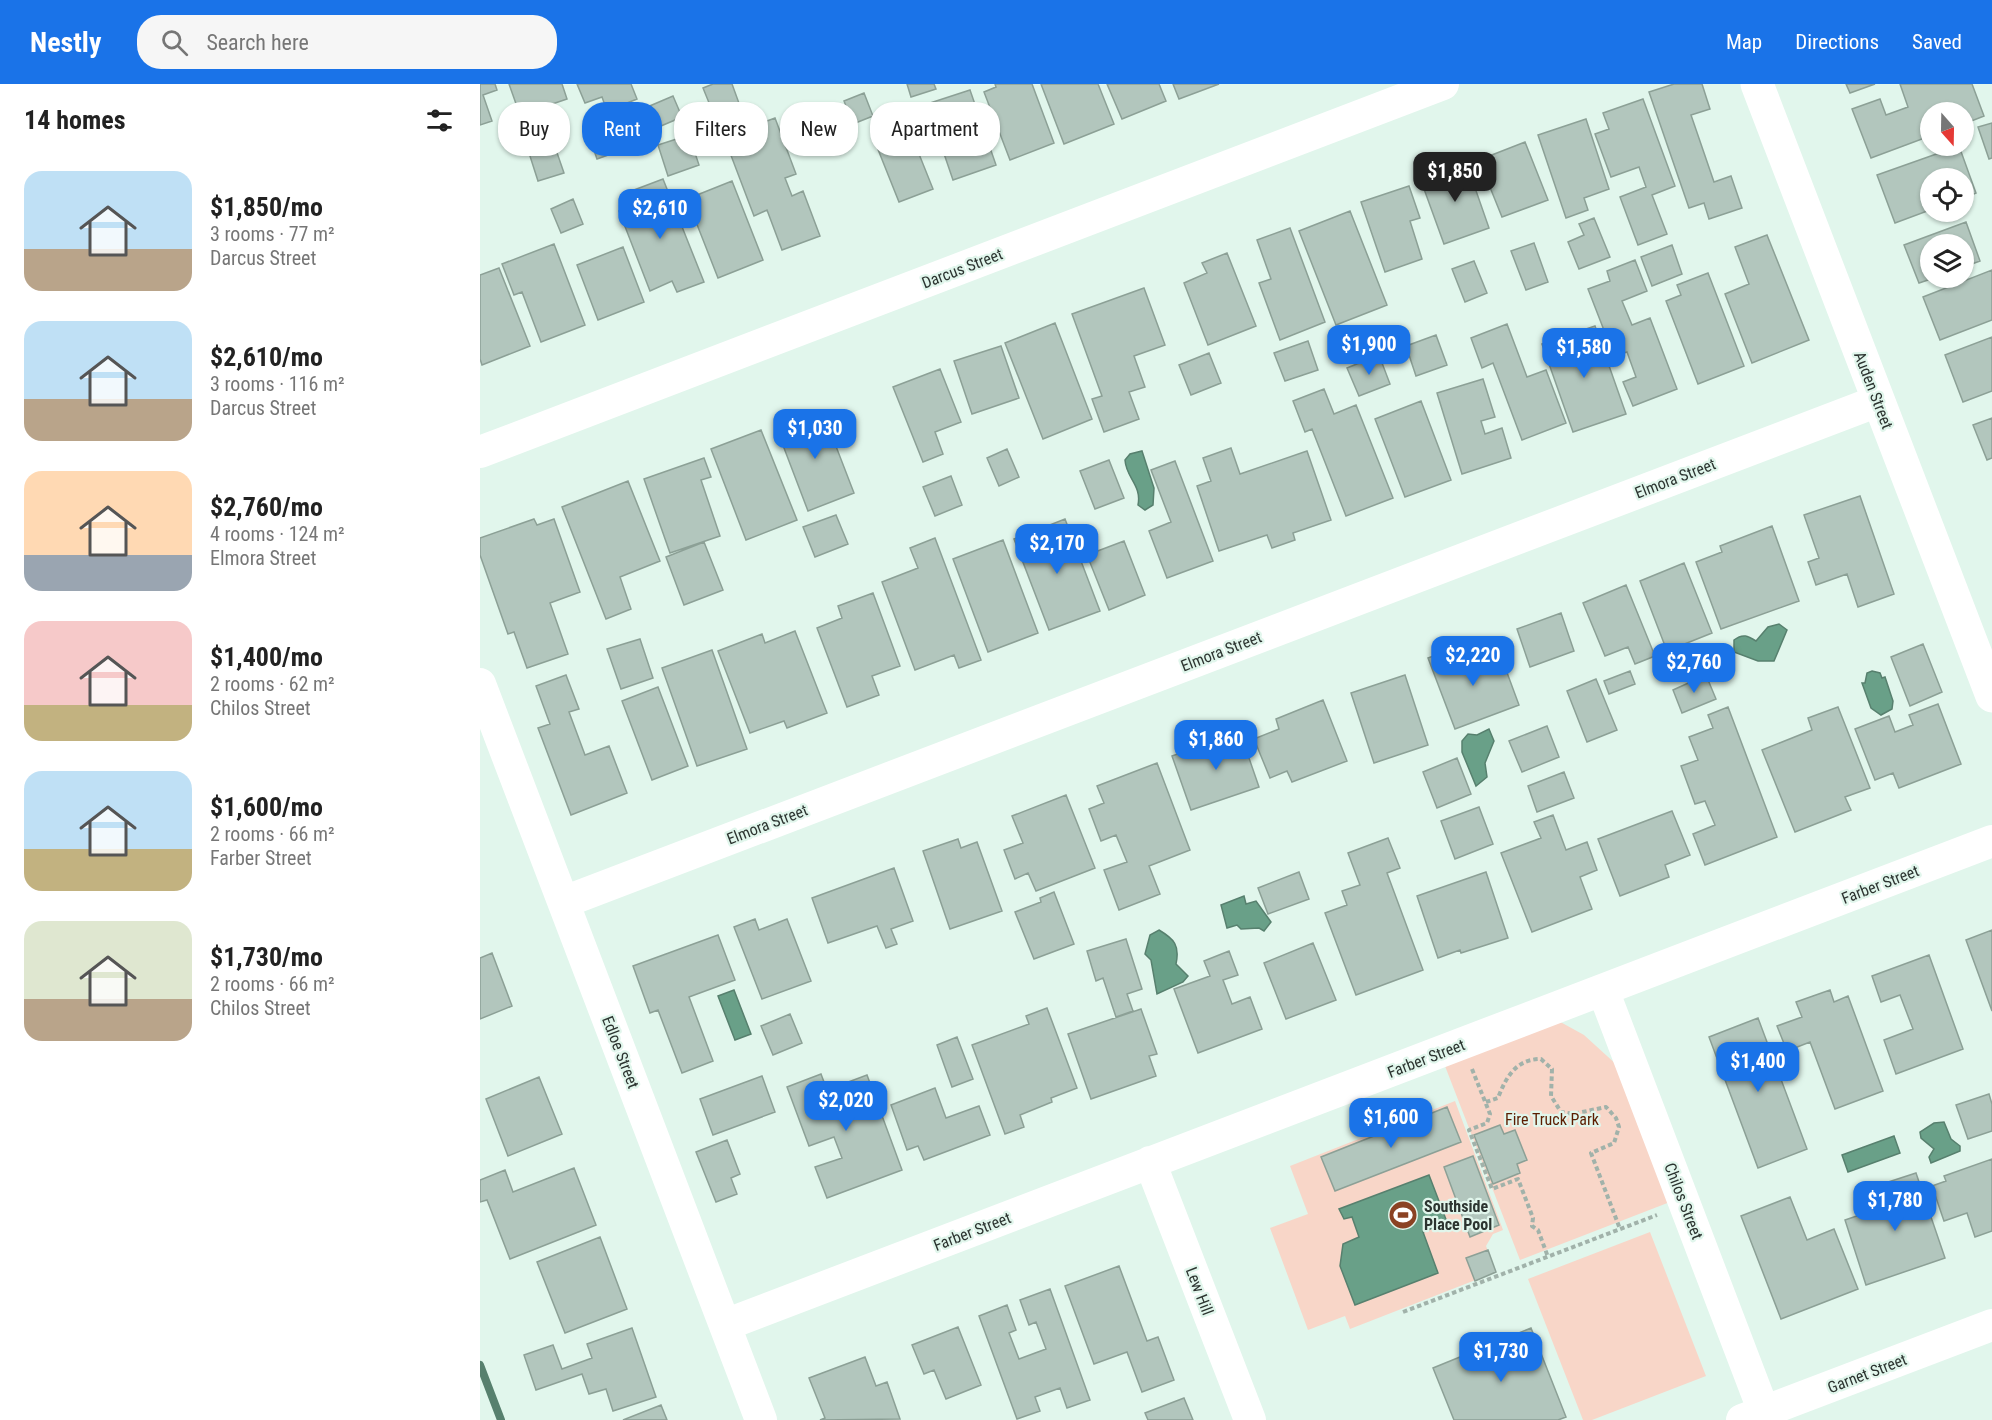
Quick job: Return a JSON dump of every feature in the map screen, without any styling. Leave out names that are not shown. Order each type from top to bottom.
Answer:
[{"type":"street","name":"Darcus Street","points":[[480,452],[1443,84]]},
{"type":"street","name":"Auden Street","points":[[1757,84],[1992,696]]},
{"type":"street","name":"Elmora Street","points":[[564,902],[1878,401]]},
{"type":"street","name":"Edloe Street","points":[[480,684],[761,1420]]},
{"type":"street","name":"Farber Street","points":[[725,1325],[1992,841]]},
{"type":"street","name":"Chilos Street","points":[[1603,990],[1685,1204],[1753,1416]]},
{"type":"street","name":"Lew Hill","points":[[1150,1162],[1250,1420]]},
{"type":"street","name":"Garnet Street","points":[[1753,1416],[1992,1325]]},
{"type":"path","points":[[1461,1044],[1490,1114],[1487,1123],[1469,1130],[1492,1189],[1518,1179],[1533,1218],[1532,1226],[1538,1230],[1548,1257]]},
{"type":"path","points":[[1486,1102],[1498,1098],[1503,1083],[1517,1066],[1533,1059],[1541,1059],[1552,1069],[1551,1096],[1561,1112],[1573,1114],[1606,1107],[1619,1127],[1614,1143],[1591,1153],[1620,1229]]},
{"type":"path","points":[[1403,1312],[1685,1204]]},
{"type":"green space","name":"Fire Truck Park","points":[[1555,1019],[1584,1035],[1618,1066],[1670,1202],[1520,1260],[1445,1066]]},
{"type":"green space","name":"Southside Place Pool","points":[[1455,1101],[1503,1230],[1493,1234],[1486,1246],[1496,1272],[1350,1329],[1345,1316],[1308,1330],[1270,1228],[1308,1214],[1290,1166]]},
{"type":"green space","points":[[1650,1232],[1706,1376],[1592,1420],[1583,1420],[1528,1279]]},
{"type":"shaded area","points":[[1142,451],[1154,488],[1153,505],[1145,510],[1138,505],[1138,492],[1125,460],[1130,454]]},
{"type":"shaded area","points":[[1779,624],[1787,630],[1774,661],[1758,661],[1734,652],[1734,640],[1740,636],[1756,641],[1768,627]]},
{"type":"shaded area","points":[[1872,671],[1880,673],[1882,678],[1885,677],[1893,701],[1892,709],[1881,715],[1871,708],[1862,683],[1865,683],[1867,673]]},
{"type":"shaded area","points":[[1489,729],[1494,741],[1485,763],[1487,777],[1476,786],[1462,752],[1462,741],[1468,734],[1477,735]]},
{"type":"shaded area","points":[[1244,896],[1246,904],[1256,901],[1271,922],[1264,931],[1259,928],[1241,929],[1237,925],[1227,928],[1221,905]]},
{"type":"shaded area","points":[[1159,930],[1175,943],[1176,964],[1188,976],[1183,982],[1157,994],[1151,960],[1145,954],[1150,935]]},
{"type":"shaded area","points":[[734,990],[751,1034],[735,1040],[718,996]]},
{"type":"shaded area","points":[[1944,1122],[1951,1139],[1960,1146],[1960,1151],[1931,1163],[1929,1157],[1934,1149],[1921,1138],[1920,1132],[1934,1123]]},
{"type":"shaded area","points":[[1894,1136],[1900,1153],[1848,1172],[1842,1155]]},
{"type":"shaded area","points":[[1429,1175],[1447,1222],[1423,1232],[1438,1273],[1355,1305],[1340,1266],[1343,1244],[1359,1237],[1352,1217],[1344,1219],[1339,1209]]},
{"type":"building","points":[[480,84],[495,84],[497,90],[483,95],[492,121],[480,125]]},
{"type":"building","points":[[509,84],[562,84],[567,99],[558,102],[515,102]]},
{"type":"building","points":[[577,84],[631,84],[637,99],[630,102],[604,102],[602,97],[585,102]]},
{"type":"building","points":[[713,84],[732,84],[739,102],[709,102],[703,88]]},
{"type":"building","points":[[907,84],[934,84],[936,89],[911,97]]},
{"type":"building","points":[[995,84],[1032,84],[1054,143],[1010,160],[1000,134],[1000,102],[988,102],[984,92],[996,87]]},
{"type":"building","points":[[1041,84],[1098,84],[1114,124],[1064,144]]},
{"type":"building","points":[[1107,84],[1159,84],[1166,101],[1122,119]]},
{"type":"building","points":[[1173,84],[1219,84],[1179,99]]},
{"type":"building","points":[[1674,84],[1702,84],[1710,109],[1691,115],[1714,182],[1731,176],[1742,208],[1709,219],[1704,203],[1689,208],[1649,92]]},
{"type":"building","points":[[1846,84],[1875,84],[1850,93]]},
{"type":"building","points":[[1900,84],[1972,84],[1984,116],[1974,120],[1974,102],[1920,102],[1920,140],[1871,158],[1852,109],[1880,99],[1886,115],[1908,107]]},
{"type":"building","points":[[970,90],[974,102],[933,102]]},
{"type":"building","points":[[864,93],[870,108],[870,117],[858,122],[858,102],[844,101]]},
{"type":"building","points":[[673,96],[676,102],[674,120],[662,126],[662,102],[659,102]]},
{"type":"building","points":[[1643,99],[1675,186],[1652,195],[1667,234],[1638,245],[1620,197],[1646,187],[1639,167],[1611,177],[1595,134],[1609,129],[1603,113]]},
{"type":"building","points":[[775,118],[780,131],[780,156],[789,156],[796,174],[785,178],[792,196],[803,191],[820,236],[782,250],[767,210],[754,216],[731,156],[768,156],[768,121]]},
{"type":"building","points":[[1586,119],[1609,189],[1584,198],[1588,210],[1566,218],[1538,135]]},
{"type":"building","points":[[1992,123],[1992,158],[1989,159],[1978,127]]},
{"type":"building","points":[[674,140],[674,156],[696,156],[699,165],[668,176],[662,156],[662,144]]},
{"type":"building","points":[[1525,142],[1548,200],[1502,217],[1479,160]]},
{"type":"building","points":[[530,156],[558,156],[564,173],[538,181]]},
{"type":"building","points":[[881,156],[920,156],[933,189],[899,202]]},
{"type":"building","points":[[945,156],[993,156],[996,165],[953,180]]},
{"type":"building","points":[[1931,156],[1963,156],[1967,168],[1920,168],[1920,214],[1895,223],[1877,175]]},
{"type":"building","points":[[1466,162],[1489,228],[1444,244],[1420,178]]},
{"type":"building","points":[[663,179],[704,282],[677,292],[672,281],[650,291],[619,211],[639,203],[634,190]]},
{"type":"building","points":[[732,181],[763,260],[718,278],[687,199]]},
{"type":"building","points":[[1409,186],[1420,218],[1410,221],[1422,259],[1385,272],[1361,202]]},
{"type":"building","points":[[573,199],[583,224],[561,233],[551,209]]},
{"type":"building","points":[[1350,211],[1387,305],[1336,325],[1299,231]]},
{"type":"building","points":[[1594,218],[1610,257],[1579,269],[1568,242],[1584,235],[1579,224]]},
{"type":"building","points":[[1966,222],[1970,234],[1934,234]]},
{"type":"building","points":[[1290,228],[1325,322],[1280,340],[1259,283],[1271,279],[1257,240]]},
{"type":"building","points":[[1767,235],[1809,340],[1752,363],[1725,294],[1749,284],[1735,247]]},
{"type":"building","points":[[1920,239],[1920,283],[1919,283],[1904,245]]},
{"type":"building","points":[[1534,243],[1548,282],[1526,290],[1511,251]]},
{"type":"building","points":[[554,244],[585,325],[541,342],[522,292],[514,295],[502,264]]},
{"type":"building","points":[[1974,244],[1980,261],[1974,263]]},
{"type":"building","points":[[1672,245],[1682,274],[1652,286],[1641,257]]},
{"type":"building","points":[[623,247],[644,302],[598,320],[577,265]]},
{"type":"building","points":[[1227,253],[1256,326],[1208,345],[1184,283],[1207,273],[1202,263]]},
{"type":"building","points":[[1635,260],[1647,291],[1622,301],[1632,325],[1650,318],[1677,389],[1633,406],[1623,382],[1636,377],[1627,352],[1614,356],[1588,289],[1610,281],[1607,271]]},
{"type":"building","points":[[1474,261],[1487,293],[1465,302],[1452,269]]},
{"type":"building","points":[[499,268],[530,346],[482,365],[480,359],[480,275]]},
{"type":"building","points":[[1992,270],[1992,320],[1940,340],[1923,297],[1946,288],[1974,288],[1974,277]]},
{"type":"building","points":[[1708,273],[1744,366],[1698,384],[1666,301],[1681,295],[1677,285]]},
{"type":"building","points":[[1144,288],[1165,345],[1134,356],[1145,387],[1129,392],[1139,419],[1104,432],[1092,399],[1102,396],[1072,314]]},
{"type":"building","points":[[1055,323],[1092,419],[1043,439],[1005,343]]},
{"type":"building","points":[[1507,324],[1527,377],[1546,370],[1566,423],[1522,440],[1493,363],[1482,368],[1471,338]]},
{"type":"building","points":[[1595,326],[1626,414],[1573,432],[1542,344]]},
{"type":"building","points":[[1436,335],[1447,365],[1416,376],[1406,346]]},
{"type":"building","points":[[1992,337],[1992,391],[1963,402],[1945,355]]},
{"type":"building","points":[[1308,341],[1318,370],[1285,381],[1274,353]]},
{"type":"building","points":[[1001,346],[1019,398],[972,414],[954,361]]},
{"type":"building","points":[[1209,353],[1221,383],[1191,395],[1179,365]]},
{"type":"building","points":[[1379,355],[1390,384],[1359,396],[1347,368]]},
{"type":"building","points":[[940,369],[961,422],[935,432],[943,454],[923,462],[893,387]]},
{"type":"building","points":[[1483,379],[1495,417],[1481,421],[1485,434],[1502,428],[1511,458],[1462,474],[1437,393]]},
{"type":"building","points":[[1324,389],[1334,414],[1356,405],[1393,498],[1346,516],[1312,429],[1305,432],[1293,401]]},
{"type":"building","points":[[1421,401],[1451,480],[1405,497],[1375,419]]},
{"type":"building","points":[[822,410],[854,493],[808,511],[776,427]]},
{"type":"building","points":[[1992,418],[1992,458],[1987,460],[1973,425]]},
{"type":"building","points":[[761,430],[797,520],[746,540],[711,449]]},
{"type":"building","points":[[1231,448],[1240,474],[1307,451],[1331,520],[1293,533],[1295,540],[1272,548],[1267,535],[1219,551],[1197,486],[1211,481],[1203,458]]},
{"type":"building","points":[[1007,449],[1019,477],[999,486],[987,458]]},
{"type":"building","points":[[704,458],[711,477],[701,480],[720,536],[670,553],[644,479]]},
{"type":"building","points":[[1109,460],[1124,498],[1095,509],[1080,471]]},
{"type":"building","points":[[1175,461],[1213,561],[1167,578],[1149,531],[1171,522],[1151,470]]},
{"type":"building","points":[[951,476],[962,505],[935,516],[923,487]]},
{"type":"building","points":[[628,481],[660,561],[620,577],[631,609],[606,619],[562,507]]},
{"type":"building","points":[[1860,496],[1894,594],[1858,607],[1847,574],[1816,585],[1808,562],[1819,558],[1804,515]]},
{"type":"building","points":[[836,515],[848,544],[815,557],[803,527]]},
{"type":"building","points":[[534,519],[537,525],[554,519],[580,592],[550,603],[568,654],[527,668],[514,632],[508,634],[480,555],[480,538]]},
{"type":"building","points":[[1065,519],[1100,611],[1049,630],[1014,539]]},
{"type":"building","points":[[1772,526],[1799,601],[1721,629],[1696,562],[1722,552],[1720,546]]},
{"type":"building","points":[[935,538],[981,660],[959,668],[954,655],[915,670],[882,582],[918,568],[910,548]]},
{"type":"building","points":[[1003,540],[1038,633],[988,652],[953,559]]},
{"type":"building","points":[[1124,541],[1145,595],[1109,610],[1087,555]]},
{"type":"building","points":[[704,542],[723,590],[684,605],[666,557]]},
{"type":"building","points":[[1684,563],[1712,633],[1667,651],[1640,581]]},
{"type":"building","points":[[1626,585],[1655,656],[1635,664],[1628,647],[1605,656],[1583,603]]},
{"type":"building","points":[[873,593],[900,666],[872,676],[879,695],[847,707],[817,628],[842,618],[838,606]]},
{"type":"building","points":[[1561,613],[1574,651],[1530,667],[1517,629]]},
{"type":"building","points":[[795,631],[827,713],[787,728],[784,721],[750,733],[718,651],[762,634],[765,643]]},
{"type":"building","points":[[640,639],[653,678],[621,689],[607,649]]},
{"type":"building","points":[[1923,644],[1942,692],[1910,706],[1891,657]]},
{"type":"building","points":[[1453,649],[1460,666],[1499,651],[1519,705],[1455,729],[1428,658]]},
{"type":"building","points":[[712,650],[747,749],[697,766],[662,668]]},
{"type":"building","points":[[1630,671],[1635,684],[1609,694],[1604,681]]},
{"type":"building","points":[[566,675],[579,709],[569,712],[585,755],[609,746],[627,793],[571,815],[538,728],[550,724],[536,686]]},
{"type":"building","points":[[1405,675],[1428,745],[1374,763],[1351,693]]},
{"type":"building","points":[[1706,675],[1716,699],[1682,713],[1673,690]]},
{"type":"building","points":[[1596,679],[1617,730],[1587,742],[1567,691]]},
{"type":"building","points":[[658,687],[688,766],[652,780],[622,701]]},
{"type":"building","points":[[1323,700],[1347,761],[1292,782],[1287,771],[1270,778],[1254,739],[1279,729],[1276,719]]},
{"type":"building","points":[[1938,704],[1961,764],[1899,788],[1893,773],[1875,780],[1855,729],[1889,716],[1895,732],[1913,725],[1909,715]]},
{"type":"building","points":[[1728,707],[1777,837],[1705,865],[1693,834],[1715,825],[1705,801],[1695,804],[1681,766],[1698,760],[1689,737],[1713,728],[1708,715]]},
{"type":"building","points":[[1838,707],[1870,788],[1845,797],[1851,810],[1795,832],[1762,750],[1812,730],[1808,718]]},
{"type":"building","points":[[1547,726],[1559,757],[1522,772],[1509,741]]},
{"type":"building","points":[[1240,732],[1259,787],[1191,810],[1172,756]]},
{"type":"building","points":[[1457,758],[1471,794],[1437,808],[1423,772]]},
{"type":"building","points":[[1157,763],[1190,850],[1149,866],[1160,894],[1119,910],[1104,870],[1127,862],[1116,835],[1101,841],[1089,809],[1104,803],[1097,786]]},
{"type":"building","points":[[1564,772],[1574,798],[1537,812],[1528,786]]},
{"type":"building","points":[[1066,795],[1095,868],[1036,891],[1028,873],[1015,879],[1004,850],[1023,843],[1012,816]]},
{"type":"building","points":[[1479,807],[1493,844],[1455,859],[1441,821]]},
{"type":"building","points":[[1672,811],[1690,855],[1665,865],[1669,877],[1620,896],[1598,839]]},
{"type":"building","points":[[1553,815],[1566,850],[1587,842],[1597,870],[1580,877],[1592,909],[1532,932],[1501,853],[1541,838],[1534,822]]},
{"type":"building","points":[[1388,838],[1400,868],[1387,873],[1423,970],[1356,995],[1325,913],[1347,905],[1342,891],[1360,885],[1348,853]]},
{"type":"building","points":[[958,839],[961,848],[977,842],[1002,911],[950,929],[923,851]]},
{"type":"building","points":[[894,868],[913,921],[891,929],[897,944],[886,948],[877,926],[828,943],[812,898]]},
{"type":"building","points":[[1299,872],[1309,899],[1268,914],[1258,888]]},
{"type":"building","points":[[1486,872],[1508,938],[1438,958],[1417,896]]},
{"type":"building","points":[[1054,892],[1074,944],[1034,959],[1015,912],[1041,902],[1040,898]]},
{"type":"building","points":[[755,919],[759,930],[787,919],[811,981],[762,999],[734,927]]},
{"type":"building","points":[[1992,930],[1992,1011],[1966,940]]},
{"type":"building","points":[[718,935],[735,980],[689,997],[713,1061],[682,1073],[658,1010],[650,1013],[633,966]]},
{"type":"building","points":[[1126,939],[1142,989],[1127,994],[1133,1011],[1116,1017],[1103,978],[1096,981],[1087,951]]},
{"type":"building","points":[[1313,943],[1336,1000],[1286,1019],[1264,963]]},
{"type":"building","points":[[1229,951],[1238,975],[1223,980],[1232,1004],[1250,997],[1262,1029],[1198,1053],[1174,989],[1210,976],[1204,961]]},
{"type":"building","points":[[492,953],[512,1006],[480,1019],[480,958]]},
{"type":"building","points":[[1929,955],[1963,1049],[1896,1074],[1884,1040],[1913,1029],[1900,995],[1881,1002],[1872,976]]},
{"type":"building","points":[[1830,990],[1834,1002],[1848,996],[1883,1091],[1835,1109],[1810,1042],[1787,1051],[1777,1026],[1802,1017],[1796,1002]]},
{"type":"building","points":[[1047,1008],[1077,1088],[1051,1098],[1052,1102],[1020,1115],[1024,1127],[1005,1134],[972,1045],[1029,1024],[1026,1016]]},
{"type":"building","points":[[1141,1009],[1157,1054],[1149,1056],[1156,1076],[1091,1099],[1068,1034]]},
{"type":"building","points":[[790,1014],[802,1043],[773,1055],[761,1026]]},
{"type":"building","points":[[1758,1018],[1807,1149],[1758,1168],[1709,1037]]},
{"type":"building","points":[[957,1037],[973,1079],[952,1087],[937,1045]]},
{"type":"building","points":[[821,1074],[827,1090],[867,1075],[902,1170],[827,1198],[815,1167],[842,1158],[834,1137],[809,1146],[787,1087]]},
{"type":"building","points":[[762,1076],[775,1112],[713,1135],[700,1099]]},
{"type":"building","points":[[539,1077],[562,1134],[508,1156],[486,1099]]},
{"type":"building","points":[[935,1088],[946,1118],[979,1106],[990,1135],[924,1160],[918,1146],[907,1150],[891,1105]]},
{"type":"building","points":[[1989,1094],[1992,1104],[1992,1131],[1968,1139],[1956,1105]]},
{"type":"building","points":[[1447,1107],[1461,1142],[1335,1191],[1321,1157]]},
{"type":"building","points":[[1500,1125],[1504,1134],[1515,1130],[1527,1160],[1517,1164],[1520,1173],[1493,1184],[1474,1135]]},
{"type":"building","points":[[727,1140],[740,1174],[731,1178],[737,1194],[716,1202],[696,1152]]},
{"type":"building","points":[[1473,1156],[1499,1225],[1470,1237],[1444,1167]]},
{"type":"building","points":[[1992,1159],[1992,1231],[1975,1237],[1967,1213],[1944,1221],[1932,1186],[1946,1181],[1944,1176]]},
{"type":"building","points":[[574,1168],[596,1225],[510,1259],[487,1200],[480,1202],[480,1180],[505,1170],[513,1192]]},
{"type":"building","points":[[1916,1173],[1945,1258],[1866,1285],[1845,1220],[1883,1207],[1876,1186]]},
{"type":"building","points":[[1790,1197],[1807,1240],[1834,1229],[1858,1289],[1781,1319],[1741,1216]]},
{"type":"building","points":[[600,1237],[627,1309],[565,1333],[537,1262]]},
{"type":"building","points":[[1488,1250],[1496,1272],[1475,1281],[1466,1258]]},
{"type":"building","points":[[1119,1266],[1147,1341],[1158,1337],[1174,1380],[1142,1392],[1127,1352],[1094,1364],[1065,1286]]},
{"type":"building","points":[[1050,1289],[1090,1400],[1067,1408],[1060,1388],[1035,1397],[1040,1411],[1017,1419],[979,1316],[1007,1305],[1016,1330],[1009,1333],[1019,1359],[1046,1349],[1036,1322],[1029,1325],[1020,1300]]},
{"type":"building","points":[[958,1327],[981,1385],[946,1399],[934,1370],[924,1374],[912,1345]]},
{"type":"building","points":[[632,1328],[656,1397],[613,1411],[606,1389],[589,1394],[582,1374],[536,1390],[524,1355],[553,1345],[562,1369],[592,1358],[587,1344]]},
{"type":"building","points":[[1531,1328],[1566,1417],[1558,1420],[1454,1420],[1433,1368]]},
{"type":"building","points":[[865,1357],[876,1386],[887,1382],[900,1419],[820,1420],[825,1418],[809,1378]]},
{"type":"building","points":[[1184,1398],[1193,1420],[1148,1420],[1145,1413]]},
{"type":"building","points":[[661,1405],[667,1420],[623,1420]]},
{"type":"waterway","points":[[480,1365],[501,1420]]},
{"type":"place","name":"Southside Place Pool","points":[[1403,1215]]}]
